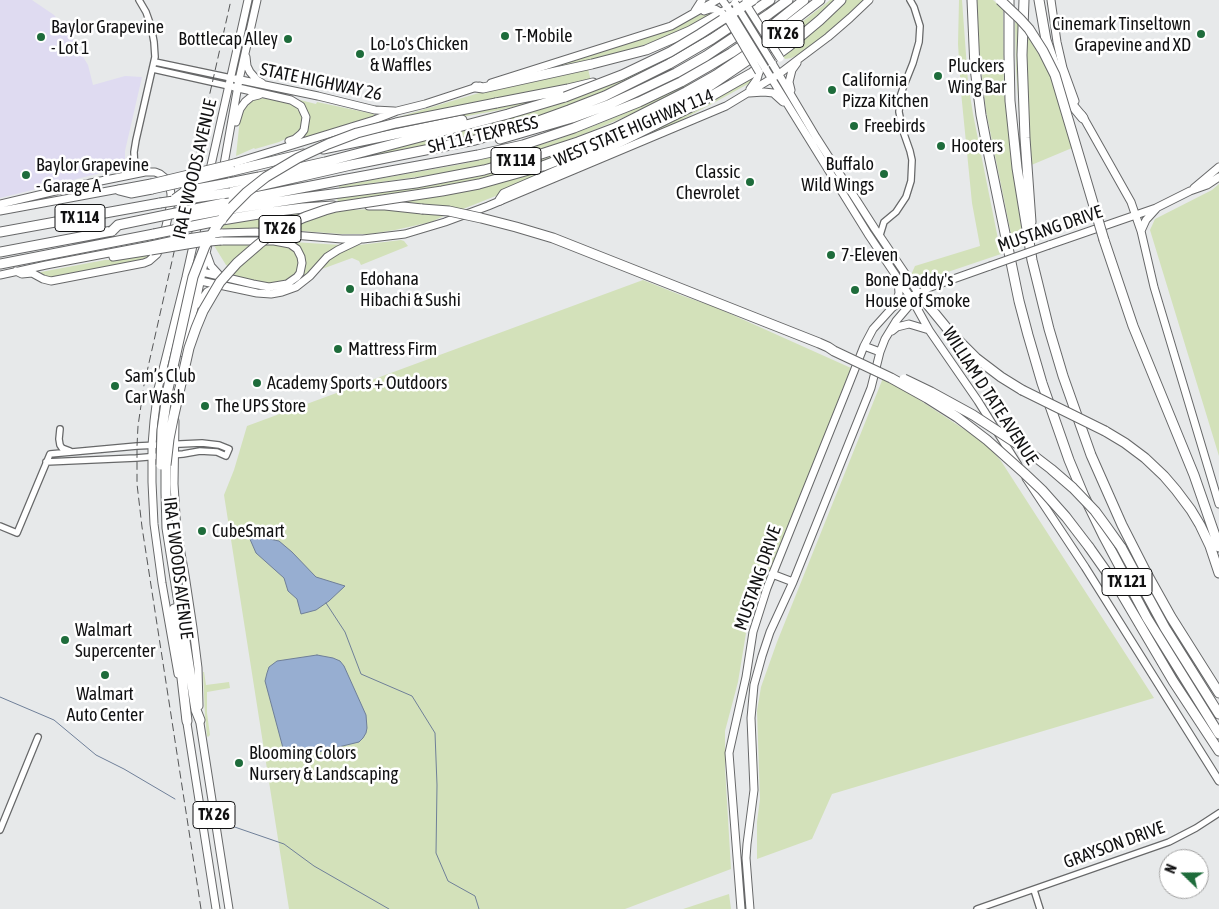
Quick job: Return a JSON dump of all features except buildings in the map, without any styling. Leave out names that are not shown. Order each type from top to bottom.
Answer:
[{"type":"highway","points":[[476,87],[484,88],[646,50],[690,31],[745,0]]},
{"type":"highway","points":[[173,200],[186,191],[325,162],[499,116],[586,90],[670,52],[753,0]]},
{"type":"highway","name":"TX 114","points":[[0,232],[173,200],[228,193],[360,163],[475,140],[532,123],[605,96],[670,64],[745,18],[770,0]]},
{"type":"highway","name":"SH 114 TEXPRESS","points":[[360,163],[373,166],[496,140],[564,121],[599,108],[667,77],[706,56],[788,0]]},
{"type":"highway","name":"SH 114 TEXPRESS","points":[[223,211],[342,180],[478,156],[530,143],[574,128],[639,102],[681,82],[774,24],[804,0]]},
{"type":"highway","points":[[500,200],[504,194],[592,156],[699,103],[752,73],[789,46],[841,0]]},
{"type":"highway","points":[[966,0],[969,56],[975,68]]},
{"type":"highway","name":"TX 121","points":[[972,0],[975,68],[981,116],[1019,301],[1042,383],[1069,460],[1104,537],[1147,618],[1219,734]]},
{"type":"highway","points":[[1000,0],[1029,29],[1043,51],[1055,76],[1104,240],[1133,326],[1194,475],[1219,547]]},
{"type":"highway","name":"TX 121","points":[[1008,0],[1010,101],[1017,168],[1028,239],[1052,339],[1091,455],[1122,525],[1171,616],[1219,693]]},
{"type":"highway","points":[[1024,0],[1022,55],[1031,223],[1028,239]]},
{"type":"highway","points":[[1039,0],[1046,40],[1054,63],[1073,106],[1083,118]]},
{"type":"highway","name":"TX 114","points":[[0,252],[272,202],[416,183],[484,170],[538,155],[615,128],[686,92],[716,75],[771,38],[818,2]]},
{"type":"highway","name":"TX 26","points":[[200,720],[196,710],[168,528],[164,465],[189,348],[203,311],[220,282],[237,263],[273,233],[305,217],[336,207],[442,191],[496,180],[543,166],[610,140],[692,98],[748,62],[811,13],[818,2]]},
{"type":"highway","points":[[187,721],[162,526],[160,500],[164,465],[162,435],[167,395],[193,277],[218,224],[246,192],[266,177],[317,148],[357,133],[412,119],[568,89],[610,78],[648,64],[696,42],[728,24],[745,18]]},
{"type":"highway","points":[[119,190],[131,193],[151,186],[234,166],[490,115],[499,116]]},
{"type":"highway","points":[[0,264],[154,234],[223,211],[385,205],[449,212],[481,218],[553,238],[828,347],[927,398],[968,425],[1006,456],[1042,490],[1066,517],[1120,591],[1173,681],[1219,751]]},
{"type":"highway","points":[[919,294],[950,332],[976,358],[1000,377],[1105,431],[1145,458],[1164,476],[1191,510],[1204,532],[1219,573]]},
{"type":"highway","points":[[828,347],[836,347],[931,392],[973,415],[1025,449],[1073,488],[1106,526],[1121,547],[1165,628],[1219,714]]},
{"type":"main road","name":"IRA E WOODS AVENUE","points":[[216,909],[155,532],[152,445],[158,389],[188,269],[248,0]]},
{"type":"main road","name":"IRA E WOODS AVENUE","points":[[229,909],[200,720],[198,668],[193,628],[176,531],[174,484],[176,392],[207,254],[238,88],[257,0]]},
{"type":"main road","points":[[694,14],[702,0]]},
{"type":"main road","points":[[234,166],[396,111],[425,104],[671,26],[717,0]]},
{"type":"main road","points":[[694,14],[710,9],[725,10],[722,0]]},
{"type":"main road","points":[[745,0],[780,58],[785,62],[800,58]]},
{"type":"main road","name":"WEST STATE HIGHWAY 114","points":[[0,275],[78,259],[151,248],[174,240],[221,237],[256,232],[363,239],[415,231],[445,222],[726,106],[779,74],[828,37],[869,0]]},
{"type":"main road","points":[[1051,0],[1057,42],[1072,96],[1130,202],[1141,231],[1154,286],[1219,504]]},
{"type":"main road","points":[[734,1],[816,137],[919,294]]},
{"type":"main road","name":"WILLIAM D TATE AVENUE","points":[[725,10],[728,19],[762,70],[771,78],[929,330],[978,401],[1219,781]]},
{"type":"main road","points":[[246,52],[247,66],[250,72],[257,80],[266,85]]},
{"type":"main road","points":[[793,98],[789,82],[792,70],[800,58]]},
{"type":"main road","points":[[746,94],[762,70]]},
{"type":"main road","name":"STATE HIGHWAY 26","points":[[230,82],[240,80],[375,110],[396,111]]},
{"type":"main road","points":[[230,82],[238,88],[291,100],[301,106],[306,117],[304,130],[295,139],[241,156],[234,166]]},
{"type":"main road","points":[[746,94],[773,93],[788,107]]},
{"type":"main road","points":[[226,156],[231,151],[237,117],[242,106],[251,97],[264,94]]},
{"type":"main road","points":[[809,140],[815,142],[826,159],[832,162]]},
{"type":"main road","name":"MUSTANG DRIVE","points":[[1190,192],[1219,167]]},
{"type":"main road","points":[[0,204],[145,172],[155,172],[165,178],[170,188],[171,203],[160,247],[157,254],[144,263],[51,281],[42,279],[32,273],[22,274],[16,271]]},
{"type":"main road","name":"MUSTANG DRIVE","points":[[741,909],[729,753],[746,677],[753,632],[766,588],[864,346],[873,329],[896,304],[911,299],[928,288],[1156,208],[1207,186],[1219,178]]},
{"type":"main road","points":[[0,211],[119,190]]},
{"type":"main road","points":[[1130,202],[1147,211]]},
{"type":"main road","points":[[1141,231],[1146,220],[1156,208]]},
{"type":"main road","points":[[856,215],[864,218],[871,229],[876,229]]},
{"type":"main road","points":[[188,269],[261,286],[274,287],[287,284],[300,273],[301,257],[290,244],[266,240],[221,237]]},
{"type":"main road","points":[[186,277],[257,293],[271,294],[282,292],[296,287],[303,282],[326,257],[363,239]]},
{"type":"main road","points":[[207,254],[211,266],[222,277]]},
{"type":"main road","points":[[896,304],[899,293],[898,280]]},
{"type":"main road","points":[[194,311],[206,292],[222,286]]},
{"type":"main road","name":"MUSTANG DRIVE","points":[[750,909],[746,858],[754,790],[751,718],[754,685],[770,632],[793,582],[871,388],[885,339],[911,299]]},
{"type":"main road","points":[[890,332],[897,327],[909,324],[929,330]]},
{"type":"main road","points":[[864,346],[880,352]]},
{"type":"main road","points":[[772,574],[793,582]]},
{"type":"main road","points":[[212,886],[220,892],[226,891]]},
{"type":"street","points":[[135,173],[134,152],[136,140],[154,62],[154,42],[151,26],[139,0]]},
{"type":"street","points":[[876,229],[896,212],[910,189],[912,182],[912,160],[902,131],[899,112],[900,97],[919,42],[920,26],[910,0]]},
{"type":"street","points":[[154,62],[230,82]]},
{"type":"street","points":[[153,69],[230,82]]},
{"type":"street","points":[[876,229],[884,222]]},
{"type":"street","points":[[60,429],[59,439],[62,448],[77,452]]},
{"type":"street","points":[[0,526],[17,533],[46,462],[50,454],[152,445],[202,443],[229,449],[226,456],[205,450],[152,457],[46,462]]},
{"type":"street","points":[[90,451],[91,460]]},
{"type":"street","points":[[0,830],[2,818],[38,737]]},
{"type":"street","name":"GRAYSON DRIVE","points":[[977,909],[1169,842],[1219,813]]},
{"type":"street","points":[[1034,890],[1040,909]]},
{"type":"shaded area","points":[[0,0],[32,0],[54,15],[68,32],[88,65],[93,85],[125,76],[142,77],[125,151],[125,167],[0,198]]},
{"type":"green space","points":[[830,0],[837,0],[779,51],[774,44]]},
{"type":"green space","points":[[844,0],[865,0],[804,52],[785,59],[783,56],[830,15]]},
{"type":"green space","points":[[959,0],[962,0],[968,82],[973,114],[1001,254],[919,280],[919,282],[910,277],[915,266],[980,246],[972,203],[961,92],[958,44]]},
{"type":"green space","points":[[977,0],[993,0],[1003,9],[1004,91],[1024,246],[1014,249],[986,111],[978,38]]},
{"type":"green space","points":[[713,11],[714,13],[680,31],[644,45],[609,56],[540,72],[676,26]]},
{"type":"green space","points":[[1015,19],[1020,25],[1021,137],[1016,70]]},
{"type":"green space","points":[[1026,33],[1047,68],[1056,90],[1072,148],[1029,166]]},
{"type":"green space","points":[[659,63],[596,95],[538,118],[466,138],[354,160],[354,158],[637,72]]},
{"type":"green space","points":[[588,69],[591,81],[396,120],[395,118],[499,87]]},
{"type":"green space","points":[[754,75],[748,84],[666,129],[617,149]]},
{"type":"green space","points":[[689,82],[690,84],[662,100],[547,148],[459,171],[339,188],[339,186],[462,164],[553,141],[625,113]]},
{"type":"green space","points":[[566,92],[500,110],[408,127],[407,124]]},
{"type":"green space","points":[[261,98],[295,106],[302,116],[299,132],[279,142],[254,148],[236,156],[240,118],[246,106],[249,105],[249,101]]},
{"type":"green space","points":[[300,100],[374,114],[374,116],[302,138],[306,129]]},
{"type":"green space","points":[[664,110],[631,128],[545,163],[474,182],[338,202],[337,198],[457,180],[541,160],[606,136]]},
{"type":"green space","points":[[591,151],[513,189],[463,209],[391,202]]},
{"type":"green space","points":[[1219,184],[1219,456],[1150,230],[1155,219],[1212,190]]},
{"type":"green space","points":[[380,209],[446,215],[431,222],[370,234],[288,230],[308,219],[329,212]]},
{"type":"green space","points":[[310,212],[275,229],[220,229],[221,226],[252,219]]},
{"type":"green space","points":[[401,240],[408,246],[361,265],[359,261],[352,258],[321,268],[334,255],[351,246]]},
{"type":"green space","points":[[241,242],[256,243],[229,267],[213,244],[240,244]]},
{"type":"green space","points":[[266,242],[287,247],[294,252],[298,260],[298,267],[291,279],[272,284],[231,275]]},
{"type":"green space","points":[[293,242],[341,245],[341,247],[299,280],[305,268],[305,263]]},
{"type":"green space","points":[[147,254],[148,257],[143,260],[49,278],[39,274],[41,272],[105,260],[116,260]]},
{"type":"green space","points":[[643,280],[715,307],[851,368],[790,522],[748,621],[738,682],[725,731],[725,768],[731,869],[625,909],[289,909],[224,495],[234,470],[247,426]]},
{"type":"green space","points":[[883,378],[889,380],[985,443],[1001,461],[1154,698],[832,794],[812,839],[757,859],[757,822],[760,799],[757,711],[761,687],[777,642]]},
{"type":"green space","points":[[203,672],[206,685],[229,682],[230,688],[207,692],[210,735],[208,737],[205,716]]},
{"type":"green space","points":[[729,894],[731,909],[683,909]]},
{"type":"water","points":[[246,530],[260,537],[279,541],[316,577],[345,586],[316,610],[301,614],[297,599],[288,591],[284,578],[256,553]]},
{"type":"water","points":[[317,655],[333,658],[340,661],[344,666],[366,715],[367,728],[366,733],[359,742],[297,757],[286,752],[283,748],[265,681],[269,667],[277,661]]},
{"type":"waterway","points":[[326,603],[345,632],[361,674],[412,696],[435,733],[437,785],[436,853],[448,881],[475,896],[479,909]]},
{"type":"waterway","points":[[0,697],[54,720],[96,755],[175,799]]},
{"type":"waterway","points":[[223,823],[284,844],[314,866],[389,909]]},
{"type":"railway","points":[[201,909],[142,527],[137,484],[137,446],[144,385],[231,0]]},
{"type":"place","name":"Cinemark Tinseltown Grapevine and XD","points":[[1201,34]]},
{"type":"place","name":"T-Mobile","points":[[505,36]]},
{"type":"place","name":"Baylor Grapevine - Lot 1","points":[[41,37]]},
{"type":"place","name":"Bottlecap Alley","points":[[288,39]]},
{"type":"place","name":"Lo-Lo's Chicken & Waffles","points":[[360,54]]},
{"type":"place","name":"Pluckers Wing Bar","points":[[938,76]]},
{"type":"place","name":"California Pizza Kitchen","points":[[832,90]]},
{"type":"place","name":"Freebirds","points":[[854,126]]},
{"type":"place","name":"Hooters","points":[[941,146]]},
{"type":"place","name":"Buffalo Wild Wings","points":[[884,174]]},
{"type":"place","name":"Baylor Grapevine - Garage A","points":[[26,175]]},
{"type":"place","name":"Classic Chevrolet","points":[[750,182]]},
{"type":"place","name":"7-Eleven","points":[[831,255]]},
{"type":"place","name":"Edohana Hibachi & Sushi","points":[[350,289]]},
{"type":"place","name":"Bone Daddy's House of Smoke","points":[[855,290]]},
{"type":"place","name":"Mattress Firm","points":[[338,349]]},
{"type":"place","name":"Academy Sports + Outdoors","points":[[257,383]]},
{"type":"place","name":"Sam’s Club Car Wash","points":[[115,386]]},
{"type":"place","name":"The UPS Store","points":[[205,406]]},
{"type":"place","name":"CubeSmart","points":[[202,531]]},
{"type":"place","name":"Walmart Supercenter","points":[[65,640]]},
{"type":"place","name":"Walmart Auto Center","points":[[105,675]]},
{"type":"place","name":"Blooming Colors Nursery & Landscaping","points":[[239,763]]}]
